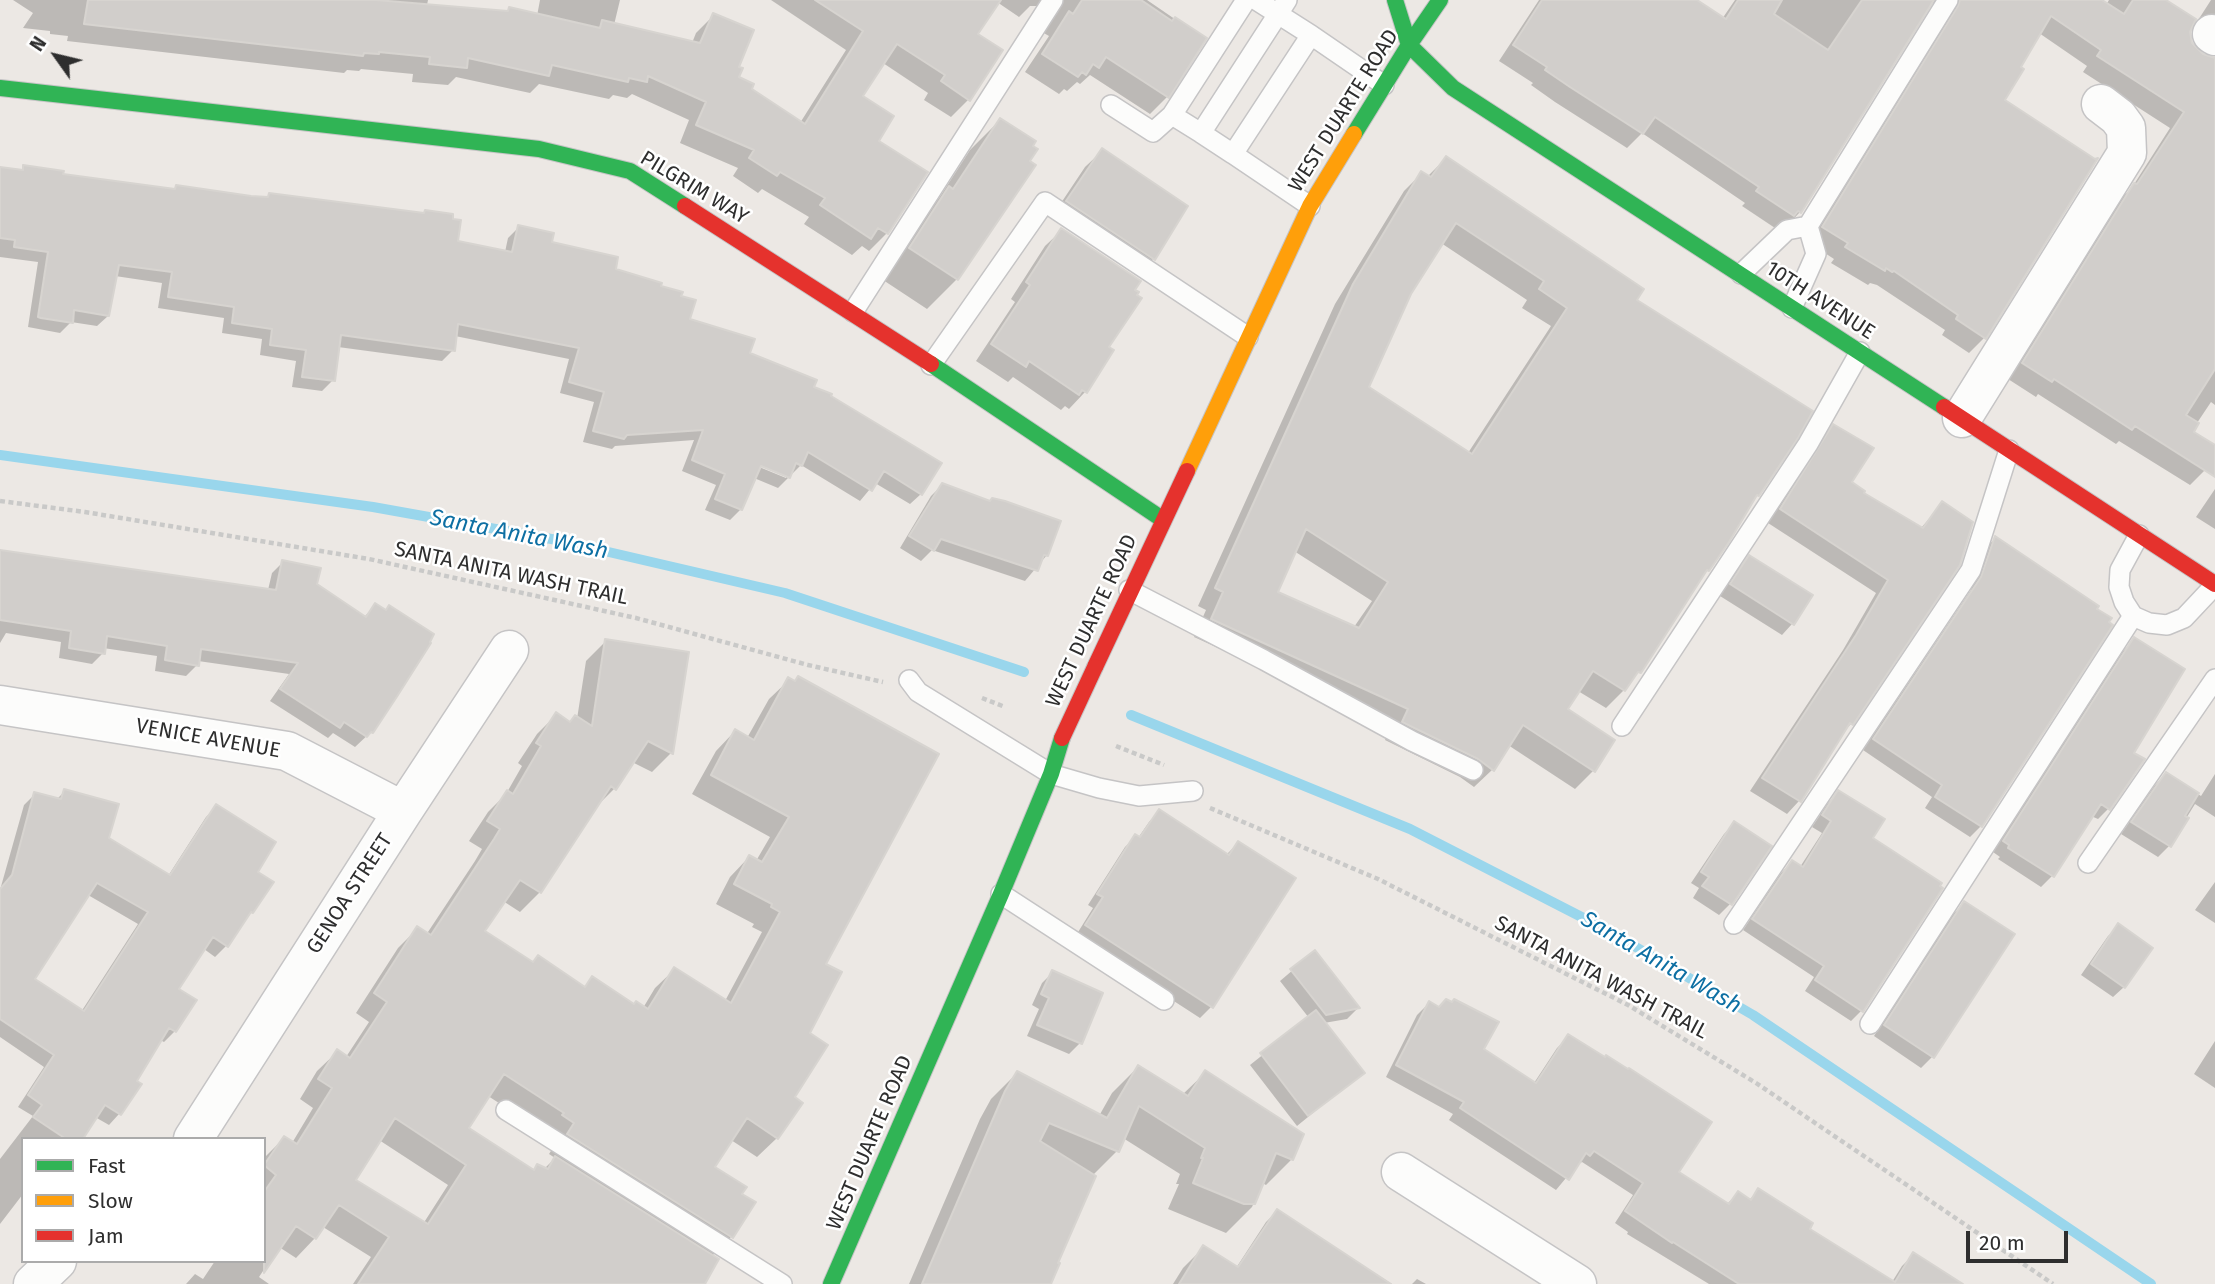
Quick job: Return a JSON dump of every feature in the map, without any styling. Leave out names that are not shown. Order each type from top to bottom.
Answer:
[{"type":"street","points":[[1395,0],[1409,45]]},
{"type":"street","name":"WEST DUARTE ROAD","points":[[831,1284],[1001,894],[1051,774],[1062,738],[1310,206],[1409,45],[1440,0]]},
{"type":"street","name":"10TH AVENUE","points":[[1409,45],[1452,88],[2215,584]]},
{"type":"street","name":"PILGRIM WAY","points":[[0,89],[539,149],[630,171],[853,312],[1162,519]]},
{"type":"street","points":[[1962,418],[2127,153],[2126,128],[2118,117],[2101,104]]},
{"type":"street","name":"GENOA STREET","points":[[194,1137],[509,650]]},
{"type":"street","name":"VENICE AVENUE","points":[[0,705],[287,751],[403,811]]},
{"type":"street","points":[[1401,1172],[1577,1284]]},
{"type":"street","points":[[33,1284],[55,1263]]},
{"type":"lane","points":[[853,312],[1053,0]]},
{"type":"lane","points":[[1111,105],[1153,132],[1172,115],[1246,0]]},
{"type":"lane","points":[[1256,0],[1283,7],[1311,35],[1384,85]]},
{"type":"lane","points":[[1792,308],[1815,254],[1808,226],[1948,0]]},
{"type":"lane","points":[[1201,133],[1283,7]]},
{"type":"lane","points":[[1233,155],[1311,35]]},
{"type":"lane","points":[[1172,115],[1310,206]]},
{"type":"lane","points":[[931,365],[1045,202],[1248,337]]},
{"type":"lane","points":[[1741,274],[1787,230],[1808,226]]},
{"type":"lane","points":[[1622,726],[1808,444],[1860,352]]},
{"type":"lane","points":[[1734,924],[1971,569],[2009,450]]},
{"type":"lane","points":[[2139,535],[2120,570],[2119,587],[2133,616],[2149,623],[2167,625],[2184,618],[2215,584]]},
{"type":"lane","points":[[1129,590],[1412,741],[1473,770]]},
{"type":"lane","points":[[1870,1024],[2133,616]]},
{"type":"lane","points":[[2088,863],[2215,679]]},
{"type":"lane","points":[[909,680],[918,692],[1051,774],[1139,796],[1193,791]]},
{"type":"lane","points":[[1001,894],[1164,1000]]},
{"type":"lane","points":[[506,1110],[782,1284]]},
{"type":"path","name":"SANTA ANITA WASH TRAIL","points":[[0,501],[85,512],[369,559],[636,618],[794,662],[881,682],[909,680]]},
{"type":"path","points":[[981,697],[1006,707]]},
{"type":"path","name":"SANTA ANITA WASH TRAIL","points":[[1116,746],[1188,775],[1198,800],[1206,807],[1378,879],[1628,1005],[1756,1083],[2053,1284]]},
{"type":"building","points":[[88,0],[376,0],[508,11],[509,7],[600,28],[602,20],[700,43],[713,13],[754,30],[739,67],[743,68],[739,77],[754,84],[752,89],[805,124],[863,31],[815,0],[1001,0],[978,34],[1003,50],[970,101],[941,81],[945,75],[897,44],[863,96],[894,116],[879,141],[928,172],[888,234],[878,228],[871,239],[820,205],[825,198],[780,172],[777,176],[749,158],[754,150],[696,125],[706,102],[648,76],[647,82],[629,78],[628,82],[552,65],[549,76],[468,58],[467,68],[429,64],[430,57],[379,52],[364,53],[363,56],[84,24]]},
{"type":"building","points":[[1082,0],[1141,0],[1172,21],[1175,17],[1207,38],[1169,98],[1106,57],[1099,68],[1093,64],[1086,75],[1082,72],[1078,77],[1042,54],[1069,11],[1073,14]]},
{"type":"building","points":[[1542,0],[1697,0],[1726,19],[1738,0],[1782,0],[1774,14],[1828,50],[1862,0],[1934,0],[1801,213],[1798,211],[1794,216],[1756,191],[1759,187],[1655,117],[1643,134],[1545,70],[1547,67],[1513,45]]},
{"type":"building","points":[[1960,0],[2102,0],[2124,14],[2133,0],[2166,0],[2196,19],[2190,32],[2192,43],[2203,54],[2215,58],[2215,369],[2186,415],[2199,423],[2194,432],[2215,445],[2215,477],[2135,426],[2132,430],[2054,379],[2052,382],[2022,363],[2134,183],[2137,184],[2184,112],[2097,56],[2101,50],[2051,16],[2005,100],[2095,159],[2098,158],[1986,339],[1956,319],[1958,315],[1894,271],[1886,268],[1885,271],[1845,247],[1848,243],[1822,227]]},
{"type":"building","points":[[1000,118],[1036,141],[1033,146],[1038,149],[1030,161],[1036,165],[958,280],[909,248],[949,186],[953,189]]},
{"type":"building","points":[[1102,148],[1188,206],[1155,260],[1066,201]]},
{"type":"building","points":[[1446,156],[1644,289],[1637,300],[1813,411],[1798,438],[1759,496],[1757,495],[1729,542],[1709,571],[1707,570],[1641,673],[1638,672],[1625,691],[1593,671],[1568,709],[1615,740],[1595,772],[1523,725],[1494,771],[1478,759],[1402,722],[1408,709],[1211,619],[1223,592],[1215,588],[1353,284],[1421,171],[1431,177]],"holes":[[[1456,223],[1544,281],[1539,289],[1567,308],[1472,454],[1369,387],[1411,294]],[[1306,529],[1388,582],[1359,628],[1278,592]]]},
{"type":"building","points":[[23,165],[64,171],[63,174],[175,189],[176,185],[268,197],[269,193],[424,213],[425,210],[453,214],[453,219],[461,220],[458,241],[512,252],[518,225],[554,233],[552,242],[618,257],[616,269],[683,292],[681,296],[696,300],[690,319],[755,339],[750,353],[817,380],[814,387],[832,394],[831,396],[942,463],[922,495],[884,471],[872,491],[808,452],[802,466],[796,463],[790,478],[761,466],[742,510],[715,499],[725,474],[692,460],[703,430],[627,435],[624,439],[593,431],[604,392],[569,382],[579,348],[458,324],[455,351],[341,335],[335,381],[302,377],[306,350],[270,345],[272,329],[232,323],[234,307],[168,297],[172,272],[119,265],[109,316],[74,310],[73,323],[41,318],[38,317],[48,252],[14,247],[15,240],[0,238],[0,167],[23,170]]},
{"type":"building","points":[[1061,228],[1141,281],[1135,290],[1142,298],[1109,347],[1114,350],[1087,393],[1082,390],[1079,395],[1029,361],[1026,367],[991,344],[1030,285],[1026,282]]},
{"type":"building","points":[[1833,424],[1874,448],[1852,482],[1865,491],[1864,493],[1923,528],[1942,501],[1973,522],[1960,565],[1853,725],[1850,723],[1801,802],[1762,778],[1856,635],[1888,580],[1780,509]]},
{"type":"building","points":[[942,483],[990,501],[992,498],[1005,501],[1061,521],[1048,556],[1044,555],[1038,571],[941,539],[934,551],[909,536]]},
{"type":"building","points":[[1995,536],[2099,606],[2097,609],[2112,618],[2109,622],[2113,625],[1982,827],[1935,797],[1942,785],[1873,739],[1981,577]]},
{"type":"building","points":[[0,550],[276,590],[282,560],[321,568],[317,584],[366,617],[375,603],[386,610],[389,605],[434,634],[398,695],[373,733],[367,737],[344,722],[340,728],[280,689],[298,663],[201,649],[199,666],[165,660],[167,646],[107,636],[105,654],[69,648],[71,631],[0,620]]},
{"type":"building","points":[[1749,555],[1813,595],[1794,625],[1730,584]]},
{"type":"building","points":[[2134,637],[2185,669],[2134,753],[2145,759],[2110,810],[2101,804],[2054,877],[2008,848],[2009,845],[2003,841]]},
{"type":"building","points":[[605,639],[689,652],[673,754],[648,741],[616,790],[611,786],[541,893],[520,880],[485,931],[533,962],[538,955],[585,987],[592,976],[634,1004],[636,1001],[648,1009],[674,967],[731,1003],[780,912],[771,907],[772,904],[734,884],[749,855],[762,862],[789,817],[711,775],[735,729],[754,740],[788,677],[795,681],[798,676],[939,754],[826,964],[842,972],[810,1033],[828,1045],[795,1097],[803,1103],[778,1139],[747,1118],[715,1167],[747,1187],[742,1194],[756,1202],[733,1238],[567,1134],[574,1123],[562,1115],[564,1113],[504,1074],[469,1128],[534,1170],[537,1164],[548,1169],[555,1156],[719,1259],[705,1284],[358,1284],[389,1237],[339,1205],[316,1239],[296,1226],[264,1273],[266,1189],[276,1175],[266,1167],[266,1162],[284,1136],[297,1144],[332,1088],[318,1079],[337,1049],[350,1058],[387,1002],[374,993],[417,926],[431,935],[494,839],[500,829],[487,821],[507,790],[513,794],[541,746],[536,743],[556,712],[570,722],[575,715],[592,726]],"holes":[[[395,1118],[466,1165],[428,1224],[356,1180]]]},
{"type":"building","points":[[2166,772],[2199,793],[2185,816],[2189,818],[2171,847],[2131,822]]},
{"type":"building","points":[[64,789],[119,804],[109,838],[170,875],[216,804],[276,842],[258,872],[274,882],[228,947],[213,937],[179,989],[197,1000],[176,1032],[169,1028],[137,1081],[142,1084],[121,1115],[105,1105],[84,1137],[63,1137],[33,1117],[42,1105],[28,1095],[54,1055],[0,1019],[0,889],[12,875],[34,792],[61,799]],"holes":[[[97,883],[148,912],[84,1011],[35,979]]]},
{"type":"building","points":[[1838,790],[1885,819],[1873,838],[1942,883],[1940,886],[1943,888],[1863,1012],[1815,980],[1824,966],[1752,919],[1792,860],[1803,867],[1831,821],[1822,815]]},
{"type":"building","points":[[1159,809],[1229,855],[1238,841],[1296,878],[1213,1008],[1085,925],[1103,897],[1097,894],[1135,834],[1140,837]]},
{"type":"building","points":[[1734,821],[1772,846],[1732,905],[1702,886],[1709,877],[1701,872]]},
{"type":"building","points":[[1964,901],[2015,934],[1934,1058],[1884,1025]]},
{"type":"building","points":[[2118,923],[2153,948],[2125,988],[2091,964]]},
{"type":"building","points":[[1315,950],[1360,1008],[1326,1015],[1290,969]]},
{"type":"building","points":[[1052,970],[1103,993],[1082,1044],[1037,1025],[1049,998],[1041,994]]},
{"type":"building","points":[[1446,999],[1452,1002],[1454,999],[1499,1022],[1484,1049],[1536,1083],[1568,1034],[1629,1068],[1712,1122],[1679,1172],[1729,1204],[1738,1191],[1751,1200],[1758,1188],[1813,1223],[1810,1229],[1895,1282],[1913,1252],[1963,1284],[1739,1284],[1625,1211],[1643,1183],[1594,1151],[1590,1156],[1586,1153],[1569,1180],[1460,1108],[1464,1102],[1396,1065],[1429,1001],[1439,1007]]},
{"type":"building","points":[[1316,1010],[1365,1073],[1308,1116],[1260,1053]]},
{"type":"building","points":[[1138,1065],[1188,1096],[1205,1070],[1304,1134],[1293,1160],[1276,1153],[1255,1204],[1244,1204],[1193,1183],[1205,1148],[1139,1106],[1119,1152],[1049,1123],[1040,1141],[1096,1176],[1051,1284],[922,1284],[1005,1091],[1017,1071],[1107,1118]]},
{"type":"building","points":[[1277,1209],[1391,1284],[1179,1284],[1203,1245],[1238,1267]]},
{"type":"waterway","name":"Santa Anita Wash","points":[[0,455],[373,507],[557,540],[785,593],[1024,672]]},
{"type":"waterway","name":"Santa Anita Wash","points":[[1131,715],[1410,829],[1603,928],[1753,1015],[2151,1284]]},
{"type":"traffic: fast","points":[[1395,0],[1409,45],[1453,88],[1944,407]]},
{"type":"traffic: fast","points":[[1354,134],[1440,0]]},
{"type":"traffic: fast","points":[[0,88],[539,149],[630,171],[685,206]]},
{"type":"traffic: fast","points":[[931,364],[1162,519]]},
{"type":"traffic: fast","points":[[831,1284],[1001,894],[1051,774],[1062,738]]},
{"type":"traffic: slow","points":[[1187,471],[1310,206],[1354,134]]},
{"type":"traffic: jam","points":[[685,206],[931,364]]},
{"type":"traffic: jam","points":[[1944,407],[2215,584]]},
{"type":"traffic: jam","points":[[1095,667],[1187,471]]},
{"type":"traffic: jam","points":[[1062,738],[1095,667]]}]
